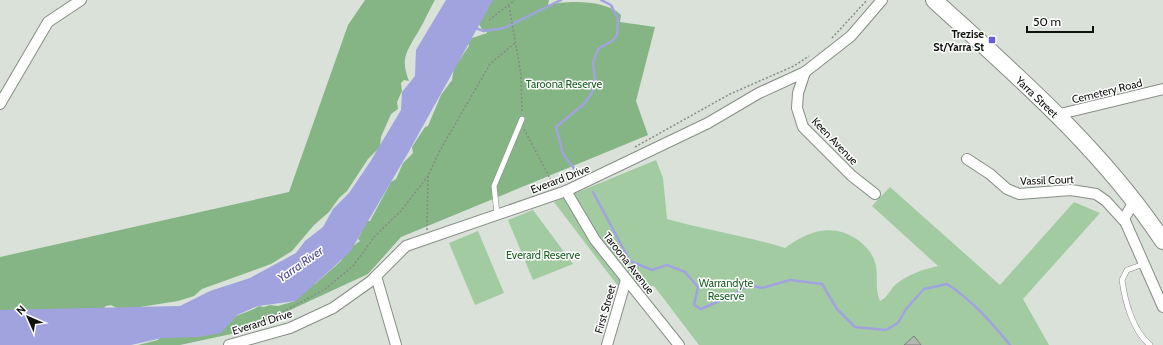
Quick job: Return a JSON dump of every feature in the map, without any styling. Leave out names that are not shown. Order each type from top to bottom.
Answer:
[{"type":"main road","name":"Yarra Street","points":[[934,0],[1079,136],[1135,200],[1163,241]]},
{"type":"street","points":[[0,104],[48,22],[81,0]]},
{"type":"street","name":"Everard Drive","points":[[229,345],[290,328],[333,308],[376,276],[406,246],[427,240],[496,214],[562,193],[708,123],[758,93],[805,72],[850,36],[882,0]]},
{"type":"street","name":"Keen Avenue","points":[[805,72],[798,93],[797,108],[803,127],[852,176],[875,194]]},
{"type":"street","name":"Cemetery Road","points":[[1056,115],[1163,89]]},
{"type":"street","name":"Vassil Court","points":[[967,159],[990,174],[1007,189],[1019,194],[1071,190],[1096,194],[1126,223]]},
{"type":"street","name":"Taroona Avenue","points":[[562,193],[595,240],[679,345]]},
{"type":"street","points":[[1135,200],[1125,217],[1126,223],[1163,307]]},
{"type":"street","points":[[1126,223],[1136,218],[1146,216]]},
{"type":"street","points":[[376,276],[396,345]]},
{"type":"street","name":"First Street","points":[[607,345],[626,280]]},
{"type":"lane","points":[[496,214],[494,186],[522,121]]},
{"type":"lane","points":[[1144,264],[1127,270],[1122,280],[1134,320],[1142,337],[1150,345]]},
{"type":"path","points":[[489,20],[515,0]]},
{"type":"path","points":[[828,42],[867,0]]},
{"type":"path","points":[[509,6],[520,74],[522,121],[562,193]]},
{"type":"path","points":[[240,342],[242,331],[325,289],[353,266],[375,236],[400,212],[428,176],[490,64],[515,43]]},
{"type":"path","points":[[631,149],[730,94],[794,66],[813,54]]},
{"type":"path","points":[[427,240],[428,176]]},
{"type":"green space","points":[[365,0],[435,0],[405,58],[405,68],[409,81],[404,80],[401,83],[402,91],[397,102],[398,109],[391,114],[381,137],[380,147],[368,159],[347,191],[339,198],[329,212],[314,225],[292,251],[271,264],[202,289],[194,296],[178,301],[121,310],[111,305],[106,306],[101,311],[0,318],[0,257],[289,192],[348,25]]},
{"type":"green space","name":"Taroona Reserve","points":[[489,0],[549,0],[548,5],[566,2],[587,2],[606,6],[615,10],[621,15],[620,22],[655,27],[636,101],[648,135],[401,237],[368,274],[245,331],[180,345],[138,345],[158,340],[162,335],[224,329],[236,316],[259,306],[278,306],[295,301],[305,287],[315,284],[341,261],[350,248],[360,241],[358,239],[367,221],[370,221],[391,182],[396,179],[403,163],[413,153],[412,147],[425,127],[428,126],[441,95],[452,80],[454,68],[469,46],[468,42],[472,38],[487,33],[487,31],[482,29],[479,24]]},
{"type":"green space","name":"Warrandyte Reserve","points":[[656,160],[663,178],[667,219],[785,248],[802,237],[820,231],[830,230],[849,234],[864,245],[874,259],[876,267],[877,291],[880,301],[887,296],[895,285],[905,278],[938,266],[872,206],[890,187],[1000,285],[1074,202],[1100,213],[1023,299],[1049,345],[699,345],[654,286],[618,286],[554,202]]},
{"type":"green space","name":"Everard Reserve","points":[[533,210],[573,264],[533,280],[508,220]]},
{"type":"green space","name":"Everard Reserve","points":[[478,231],[504,293],[475,305],[449,243]]},
{"type":"water","name":"Yarra River","points":[[446,0],[493,0],[408,153],[350,252],[296,301],[258,306],[237,315],[221,333],[198,337],[162,338],[131,345],[0,345],[0,310],[180,306],[210,291],[250,278],[296,253],[305,241],[323,227],[333,209],[349,193],[370,162],[401,110],[402,92],[415,76],[416,50]]},
{"type":"building","points":[[914,336],[921,345],[904,345]]},
{"type":"waterway","points":[[475,28],[484,31],[504,28],[561,0]]},
{"type":"waterway","points":[[579,175],[563,154],[556,127],[585,103],[592,93],[595,79],[593,63],[598,49],[612,41],[617,35],[618,19],[611,5],[601,0]]},
{"type":"waterway","points":[[593,192],[630,261],[652,270],[667,265],[685,272],[698,287],[694,305],[701,309],[733,295],[749,285],[762,288],[790,280],[822,284],[837,309],[855,327],[886,330],[898,323],[906,309],[924,289],[947,284],[973,304],[1010,345]]},
{"type":"place","name":"Trezise St/Yarra St","points":[[992,40]]}]
